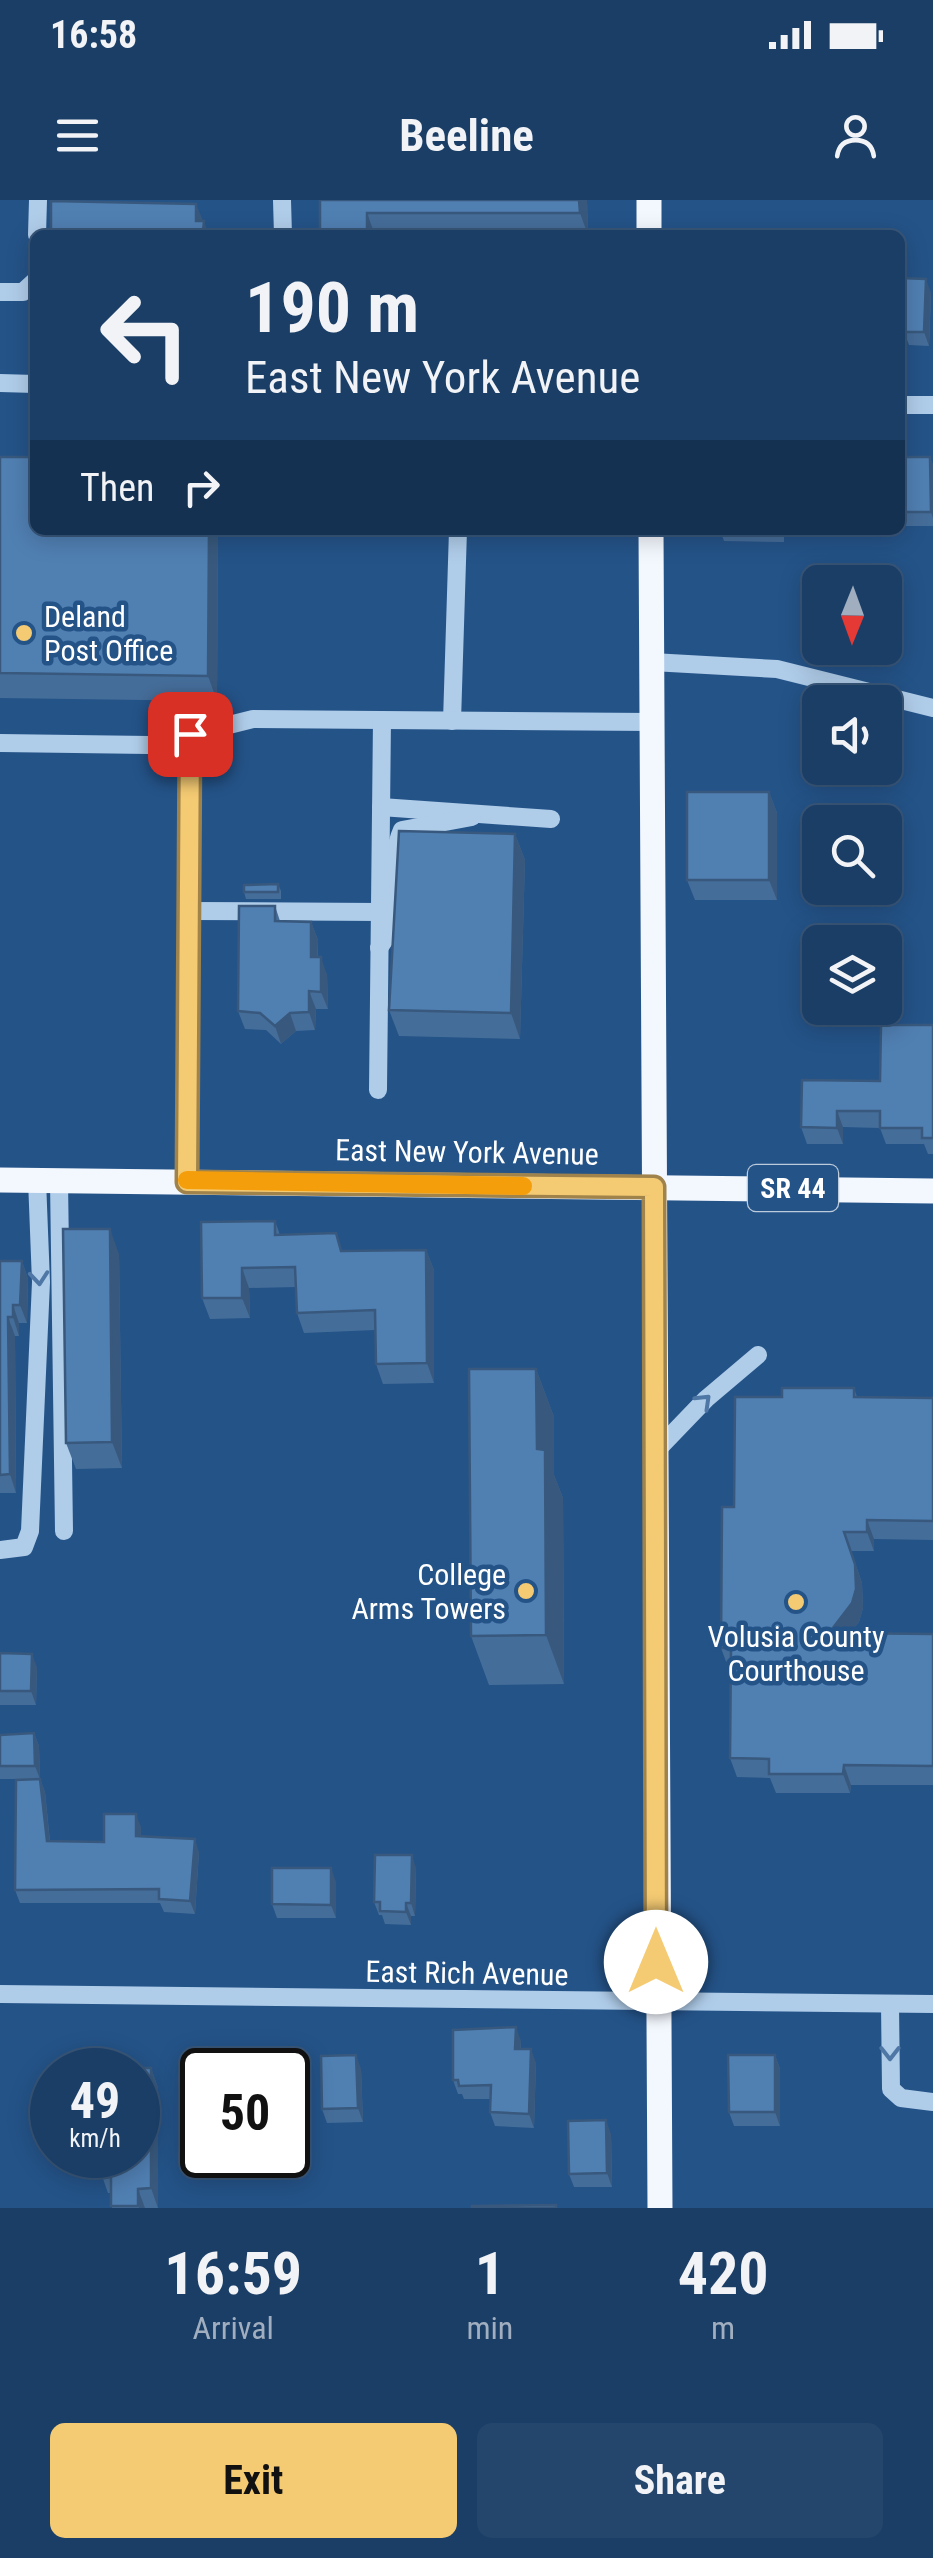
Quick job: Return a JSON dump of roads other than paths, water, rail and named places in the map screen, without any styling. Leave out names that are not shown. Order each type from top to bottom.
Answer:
[{"type":"main road","points":[[649,200],[649,230]]},
{"type":"main road","points":[[651,535],[660,2208]]},
{"type":"main road","name":"East New York Avenue","points":[[0,1180],[933,1190]]},
{"type":"street","points":[[37,230],[39,200]]},
{"type":"street","points":[[282,200],[282,230]]},
{"type":"street","points":[[0,292],[23,292],[30,286]]},
{"type":"street","points":[[0,383],[30,384]]},
{"type":"street","points":[[905,406],[933,406]]},
{"type":"street","points":[[452,721],[458,535]]},
{"type":"street","points":[[652,662],[777,669],[933,708]]},
{"type":"street","points":[[0,743],[149,745],[253,719],[652,722]]},
{"type":"street","points":[[378,1090],[382,720]]},
{"type":"street","points":[[187,1182],[190,734]]},
{"type":"street","points":[[381,808],[442,809],[472,817]]},
{"type":"street","points":[[379,948],[396,926],[397,843],[402,830],[472,817],[551,819]]},
{"type":"street","points":[[191,910],[380,912]]},
{"type":"street","points":[[48,1181],[64,1531]]},
{"type":"street","points":[[0,1550],[24,1548],[30,1531],[48,1181]]},
{"type":"street","points":[[655,1452],[706,1399],[758,1355]]},
{"type":"street","name":"East Rich Avenue","points":[[0,1994],[933,2004]]},
{"type":"street","points":[[890,2004],[891,2089],[901,2098],[933,2102]]},
{"type":"place","name":"Deland Post Office","points":[[24,633]]},
{"type":"place","name":"College Arms Towers","points":[[526,1591]]},
{"type":"place","name":"Volusia County Courthouse","points":[[796,1602]]}]
